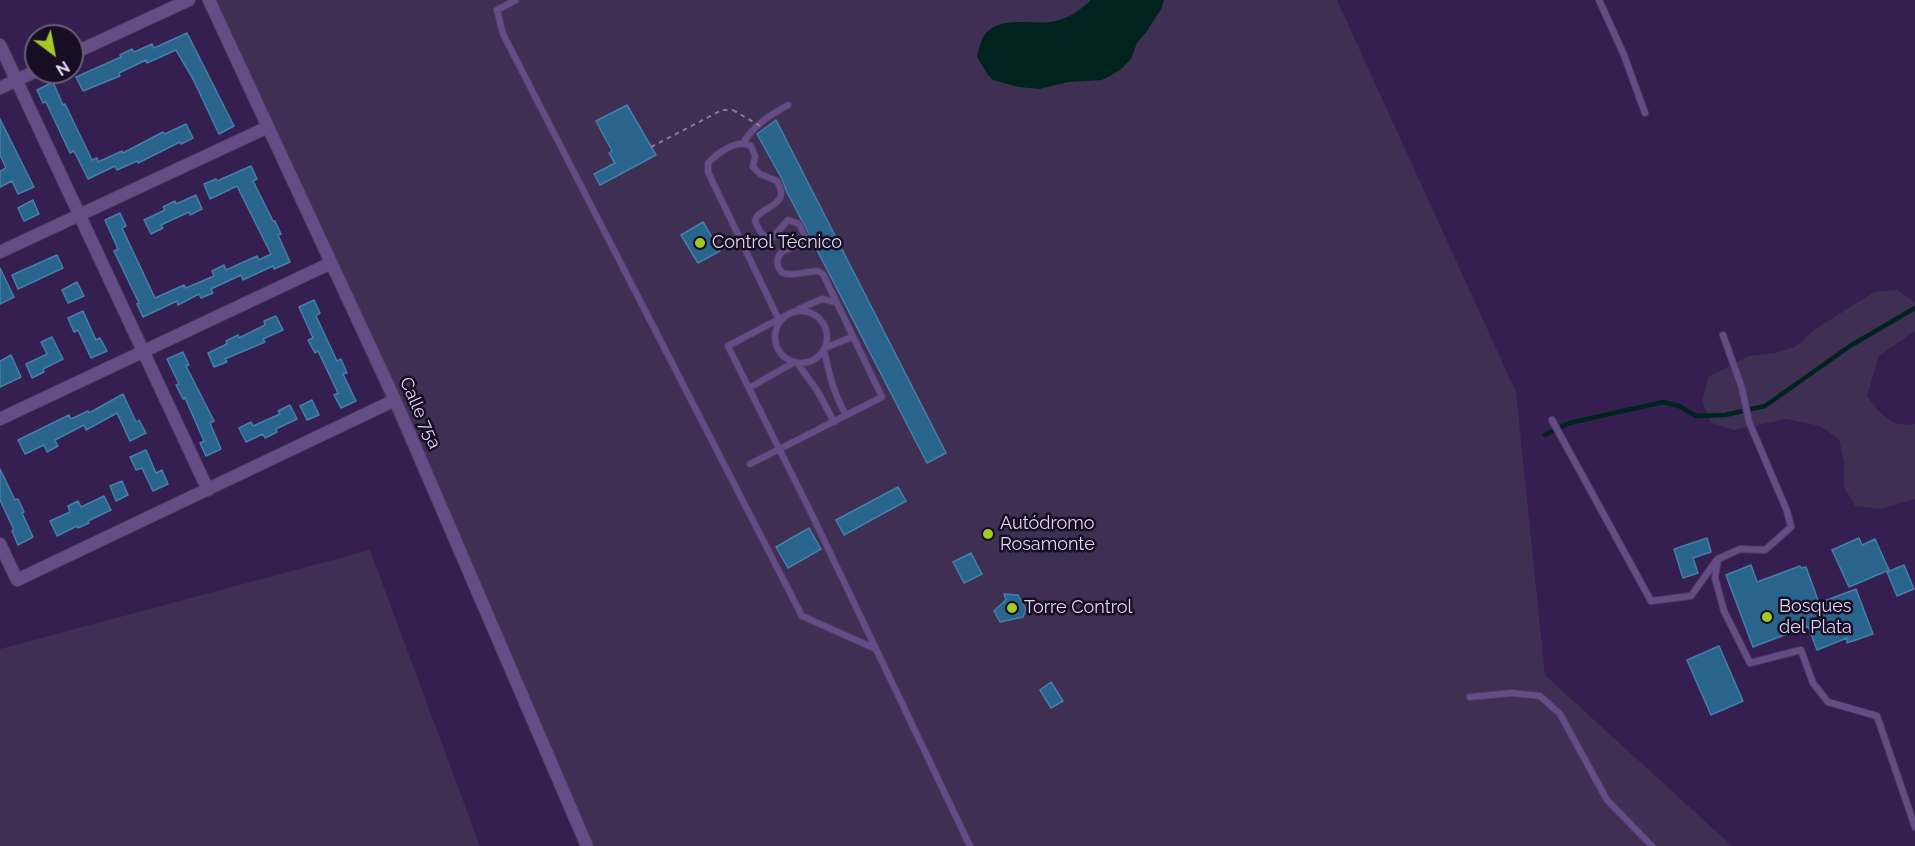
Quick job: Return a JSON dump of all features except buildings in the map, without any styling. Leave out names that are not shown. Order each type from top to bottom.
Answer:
[{"type":"street","points":[[84,48],[189,0]]},
{"type":"street","name":"Calle 75a","points":[[209,0],[395,400],[587,846]]},
{"type":"street","points":[[0,45],[208,490]]},
{"type":"street","points":[[0,88],[24,77]]},
{"type":"street","points":[[0,252],[268,127]]},
{"type":"street","points":[[0,419],[332,263]]},
{"type":"street","points":[[0,544],[17,580],[395,400]]},
{"type":"lane","points":[[516,0],[497,10],[503,34],[802,616],[876,649]]},
{"type":"lane","points":[[1599,0],[1624,55],[1645,113]]},
{"type":"lane","points":[[781,319],[708,172],[708,163],[726,149],[742,143],[750,132],[768,117],[788,105]]},
{"type":"lane","points":[[742,143],[751,146],[754,150],[753,167],[756,171],[777,182],[781,191],[781,196],[776,203],[757,216],[755,221],[762,234],[766,238],[772,238],[788,220],[799,224],[805,236],[799,245],[782,253],[779,257],[777,265],[780,271],[784,274],[818,271],[823,274],[882,397],[750,464]]},
{"type":"lane","points":[[836,302],[822,299],[728,346],[970,846]]},
{"type":"lane","points":[[793,312],[805,311],[822,321],[827,338],[824,349],[831,381],[846,415]]},
{"type":"lane","points":[[781,319],[775,331],[777,350],[784,358],[795,363],[817,390],[834,422]]},
{"type":"lane","points":[[1552,420],[1651,601],[1691,596],[1718,559],[1740,549],[1765,550],[1791,527],[1787,511],[1748,416],[1742,388],[1723,335]]},
{"type":"lane","points":[[749,388],[795,363],[814,360],[824,349],[852,337]]},
{"type":"lane","points":[[1718,559],[1715,578],[1724,611],[1750,663],[1801,650],[1814,683],[1828,702],[1877,716],[1915,827]]},
{"type":"lane","points":[[1470,697],[1512,693],[1540,696],[1560,714],[1607,800],[1652,846]]},
{"type":"path","points":[[651,147],[722,110],[733,110],[762,127]]},
{"type":"shaded area","name":"Autódromo Rosamonte","points":[[208,0],[1337,0],[1516,392],[1545,675],[1732,846],[585,846]]},
{"type":"shaded area","points":[[1091,0],[1164,0],[1161,9],[1137,43],[1131,59],[1120,70],[1102,80],[1068,82],[1039,89],[1019,87],[993,80],[977,57],[983,37],[994,27],[1011,22],[1060,20]]},
{"type":"shaded area","points":[[1897,290],[1915,302],[1915,331],[1879,356],[1867,396],[1882,414],[1893,422],[1915,424],[1915,499],[1880,509],[1855,506],[1844,487],[1844,462],[1839,439],[1820,426],[1786,419],[1734,430],[1711,423],[1702,401],[1708,377],[1749,356],[1775,353],[1797,346],[1814,330],[1874,292]]},
{"type":"shaded area","points":[[370,550],[480,846],[0,846],[0,649]]},
{"type":"waterway","points":[[1545,435],[1569,423],[1663,402],[1679,406],[1696,416],[1725,415],[1765,406],[1850,346],[1915,308]]},
{"type":"place","name":"Control Técnico","points":[[700,243]]},
{"type":"place","name":"Autódromo Rosamonte","points":[[988,534]]},
{"type":"place","name":"Torre Control","points":[[1012,608]]},
{"type":"place","name":"Bosques del Plata","points":[[1767,617]]}]
